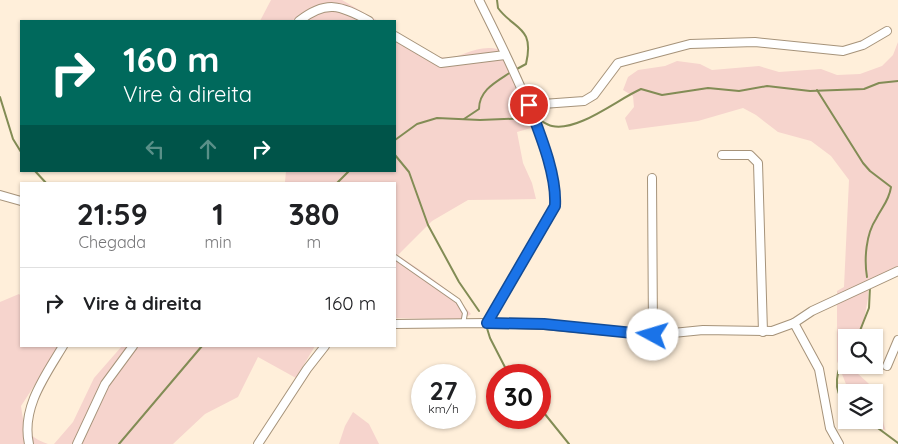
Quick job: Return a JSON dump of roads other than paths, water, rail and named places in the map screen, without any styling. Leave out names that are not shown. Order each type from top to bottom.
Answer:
[{"type":"street","points":[[479,0],[533,115],[545,148],[554,188],[555,206],[487,323]]},
{"type":"street","points":[[300,20],[316,8],[333,4],[367,20]]},
{"type":"street","points":[[529,105],[584,101],[594,95],[618,64],[690,44],[761,42],[843,51],[863,45],[886,31]]},
{"type":"street","points":[[396,37],[441,63],[505,55]]},
{"type":"street","points":[[722,155],[750,155],[758,163],[763,332]]},
{"type":"street","points":[[652,178],[653,335]]},
{"type":"street","points":[[0,195],[20,201]]},
{"type":"street","points":[[396,324],[544,324],[653,335],[703,330],[763,332],[794,323],[812,311],[898,271]]},
{"type":"street","points":[[794,323],[819,369],[830,428],[839,444]]},
{"type":"street","points":[[887,366],[898,340]]},
{"type":"street","points":[[29,444],[26,430],[29,411],[37,390],[61,347]]},
{"type":"street","points":[[77,444],[104,384],[132,347]]},
{"type":"street","points":[[258,444],[307,369],[324,347]]},
{"type":"lane","points":[[396,257],[458,302],[464,309],[463,324]]},
{"type":"waterway","points":[[497,0],[498,8],[521,30],[528,42],[526,64],[515,70]]},
{"type":"waterway","points":[[464,119],[479,109],[482,97],[489,87],[511,72]]},
{"type":"waterway","points":[[538,119],[552,126],[562,127],[574,124],[598,114],[641,89],[662,95],[708,88],[739,91],[767,86],[810,91],[864,89],[879,83],[898,81]]},
{"type":"waterway","points":[[817,90],[863,163],[870,171],[891,187],[887,200],[873,225],[868,239],[866,255],[867,277]]},
{"type":"waterway","points":[[0,97],[13,139],[20,150]]},
{"type":"waterway","points":[[396,139],[417,124],[437,118],[480,120],[531,118]]},
{"type":"waterway","points":[[396,156],[409,172],[428,225],[459,282],[479,311]]},
{"type":"waterway","points":[[36,172],[45,182]]},
{"type":"waterway","points":[[338,182],[348,172]]},
{"type":"waterway","points":[[861,329],[869,308],[870,287]]},
{"type":"waterway","points":[[486,325],[490,338],[503,364]]},
{"type":"waterway","points":[[119,444],[201,347]]},
{"type":"waterway","points":[[838,372],[838,392]]},
{"type":"waterway","points":[[551,422],[569,444]]},
{"type":"waterway","points":[[879,429],[898,443]]}]
